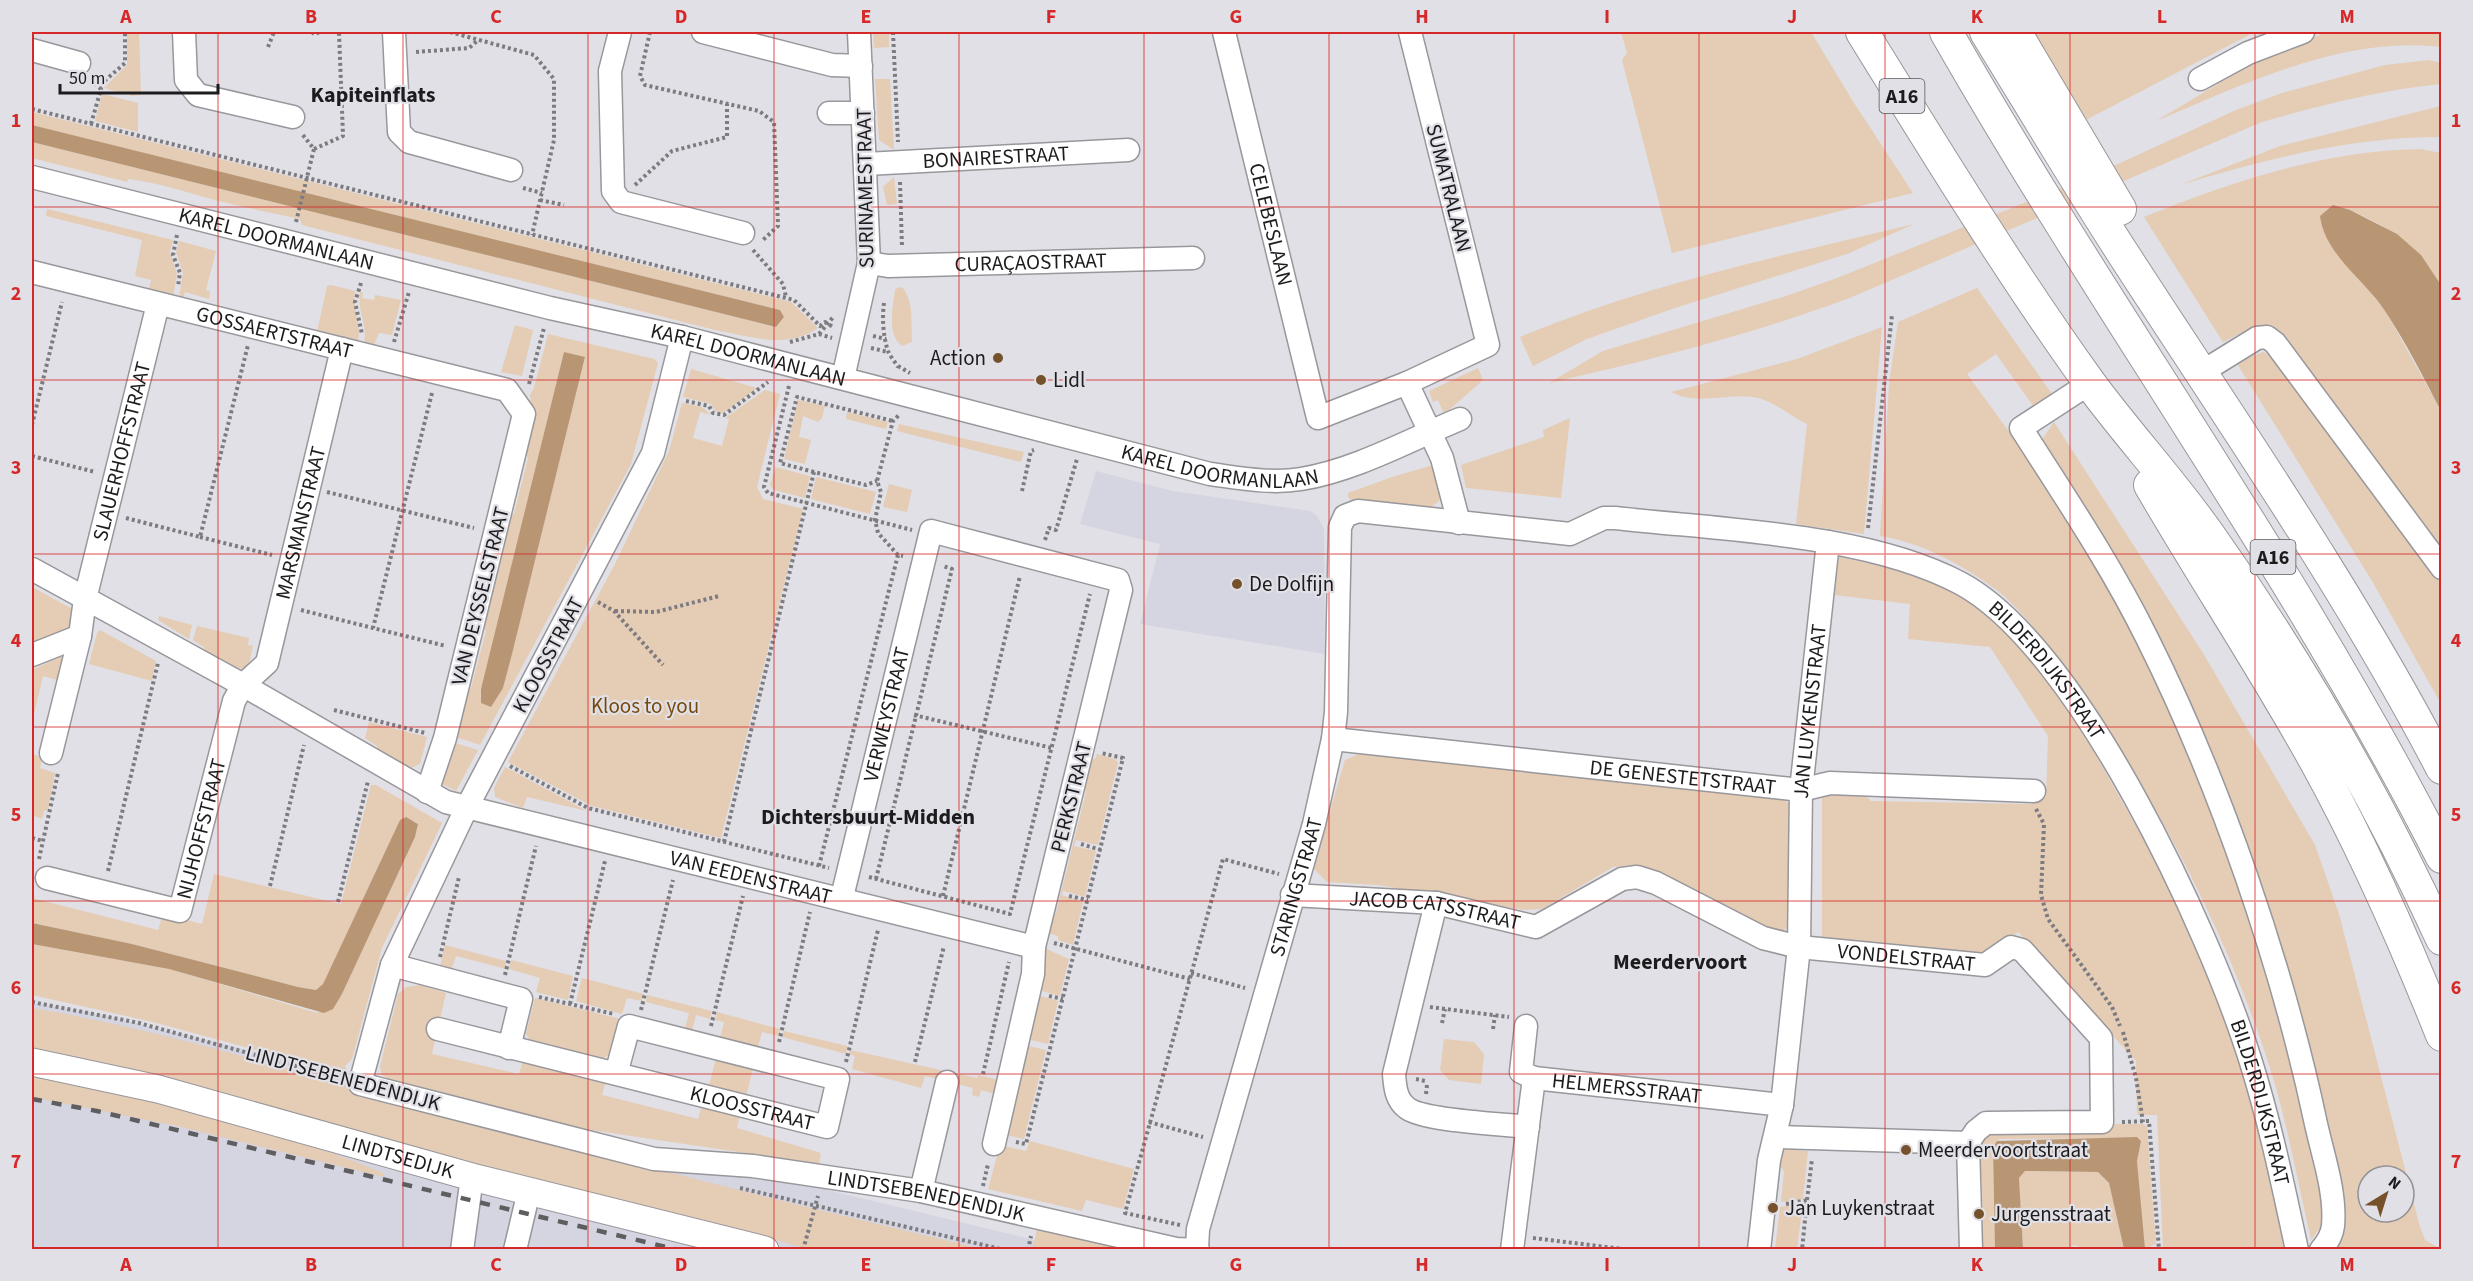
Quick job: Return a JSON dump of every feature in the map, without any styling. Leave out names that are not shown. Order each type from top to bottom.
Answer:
[{"type":"highway","name":"A16","points":[[1862,32],[2027,292],[2090,383],[2208,534],[2284,647],[2353,760],[2442,939]]},
{"type":"highway","name":"A16","points":[[1946,32],[2004,134],[2086,267],[2271,554],[2330,650],[2390,756],[2442,857]]},
{"type":"highway","name":"A16","points":[[1986,32],[2050,115],[2131,247],[2174,330],[2382,659],[2442,768]]},
{"type":"highway","name":"A16","points":[[2015,32],[2050,115]]},
{"type":"highway","name":"A16","points":[[2090,383],[2186,548],[2259,662],[2318,764],[2371,872],[2442,1035]]},
{"type":"main road","name":"LINDTSEDIJK","points":[[32,1062],[158,1089],[472,1176],[765,1250]]},
{"type":"street","points":[[184,32],[186,80],[198,95],[293,117]]},
{"type":"street","points":[[620,32],[610,72],[613,191],[621,202],[743,233]]},
{"type":"street","points":[[703,32],[832,65],[861,66]]},
{"type":"street","name":"SURINAMESTRAAT","points":[[843,378],[869,263],[860,32]]},
{"type":"street","name":"CELEBESLAAN","points":[[1224,32],[1318,418],[1407,383]]},
{"type":"street","name":"SUMATRALAAN","points":[[1407,383],[1488,345],[1410,32]]},
{"type":"street","points":[[2199,80],[2248,53],[2303,32]]},
{"type":"street","points":[[394,42],[399,132],[409,142],[511,170]]},
{"type":"street","points":[[32,51],[79,63]]},
{"type":"street","points":[[829,113],[863,113]]},
{"type":"street","name":"BONAIRESTRAAT","points":[[866,164],[1128,150]]},
{"type":"street","name":"KAREL DOORMANLAAN","points":[[32,177],[550,308],[682,337],[1210,474],[1248,479],[1301,479],[1331,471],[1460,419]]},
{"type":"street","name":"CURAÇAOSTRAAT","points":[[869,263],[903,266],[1193,258]]},
{"type":"street","name":"GOSSAERTSTRAAT","points":[[32,272],[507,390],[516,400]]},
{"type":"street","name":"SLAUERHOFFSTRAAT","points":[[85,599],[116,478],[166,306]]},
{"type":"street","name":"KLOOSSTRAAT","points":[[360,1084],[392,965],[466,809],[582,593],[653,453],[682,337]]},
{"type":"street","points":[[2202,372],[2257,338],[2266,337],[2275,343],[2442,568]]},
{"type":"street","name":"MARSMANSTRAAT","points":[[243,686],[267,663],[309,487],[350,351]]},
{"type":"street","points":[[1407,383],[1442,458],[1459,524]]},
{"type":"street","points":[[2090,383],[2021,429],[2100,552],[2147,637],[2223,815],[2282,991],[2309,1090],[2334,1204],[2333,1229],[2321,1250]]},
{"type":"street","name":"VAN DEYSSELSTRAAT","points":[[427,792],[445,738],[524,414],[516,400]]},
{"type":"street","name":"BILDERDIJKSTRAAT","points":[[1345,516],[1358,511],[1459,524],[1570,534],[1604,518],[1615,518],[1828,542],[1934,570],[1989,602],[2043,657],[2107,751],[2151,829],[2188,906],[2245,1046],[2272,1135],[2297,1250]]},
{"type":"street","name":"STARINGSTRAAT","points":[[1197,1243],[1222,1142],[1314,824],[1333,739],[1336,712],[1340,527],[1345,516]]},
{"type":"street","name":"PERKSTRAAT","points":[[931,531],[1118,580],[1121,590],[1083,749],[1028,942],[1034,974],[994,1141]]},
{"type":"street","name":"VERWEYSTRAAT","points":[[842,897],[931,531]]},
{"type":"street","name":"JAN LUYKENSTRAAT","points":[[1759,1250],[1769,1160],[1777,1137],[1782,1105],[1799,947],[1801,790],[1828,542]]},
{"type":"street","points":[[32,569],[243,686],[427,792],[466,809]]},
{"type":"street","points":[[51,753],[80,636],[85,599]]},
{"type":"street","points":[[32,655],[80,636]]},
{"type":"street","name":"NIJHOFFSTRAAT","points":[[47,878],[180,911],[227,720],[234,700],[243,686]]},
{"type":"street","name":"DE GENESTETSTRAAT","points":[[1333,739],[1801,790],[1830,783],[2034,791]]},
{"type":"street","name":"VAN EEDENSTRAAT","points":[[466,809],[1028,942]]},
{"type":"street","name":"JACOB CATSSTRAAT","points":[[1295,887],[1436,903],[1536,927],[1622,879],[1637,877],[1656,883],[1762,938],[1799,947]]},
{"type":"street","points":[[1436,903],[1394,1074],[1396,1093],[1407,1108],[1424,1115],[1528,1127]]},
{"type":"street","name":"VONDELSTRAAT","points":[[1799,947],[1984,965],[2011,947],[2022,950],[2102,1038],[2102,1122]]},
{"type":"street","points":[[392,965],[511,996],[509,1048]]},
{"type":"street","name":"HELMERSSTRAAT","points":[[1526,1026],[1521,1072],[1534,1078],[1782,1105]]},
{"type":"street","points":[[616,1074],[633,1027],[838,1079]]},
{"type":"street","name":"KLOOSSTRAAT","points":[[438,1029],[827,1127],[838,1079]]},
{"type":"street","points":[[1513,1243],[1534,1078]]},
{"type":"street","points":[[921,1191],[947,1082]]},
{"type":"street","name":"LINDTSEBENEDENDIJK","points":[[360,1084],[654,1159],[753,1166],[921,1191],[1176,1249],[1197,1243]]},
{"type":"street","points":[[1971,1250],[1968,1143],[1976,1131],[1986,1123],[2102,1122]]},
{"type":"street","points":[[1777,1137],[1968,1143]]},
{"type":"street","points":[[462,1250],[472,1176]]},
{"type":"street","points":[[515,1250],[529,1191]]},
{"type":"path","points":[[91,124],[100,85],[125,63],[125,32]]},
{"type":"path","points":[[268,47],[274,32]]},
{"type":"path","points":[[312,32],[315,35],[319,32]]},
{"type":"path","points":[[314,149],[343,136],[339,32]]},
{"type":"path","points":[[450,32],[534,55],[554,79],[554,140],[532,235]]},
{"type":"path","points":[[650,32],[640,76],[645,86],[759,111],[774,122],[778,226],[753,249],[783,284],[786,298]]},
{"type":"path","points":[[394,42],[442,51],[470,48],[478,40]]},
{"type":"path","points":[[79,63],[87,70],[86,79],[100,85]]},
{"type":"path","points":[[618,198],[672,151],[727,137],[727,104]]},
{"type":"path","points":[[32,109],[794,300],[820,326],[825,322],[886,339]]},
{"type":"path","points":[[293,117],[295,129],[300,131],[314,149]]},
{"type":"path","points":[[296,221],[314,149]]},
{"type":"path","points":[[540,200],[564,206]]},
{"type":"path","points":[[166,306],[180,273],[173,255],[179,229]]},
{"type":"path","points":[[32,425],[68,281]]},
{"type":"path","points":[[350,351],[363,332],[355,303],[361,283]]},
{"type":"path","points":[[389,361],[409,291]]},
{"type":"path","points":[[516,400],[531,381],[550,308]]},
{"type":"path","points":[[1866,552],[1892,315]]},
{"type":"path","points":[[200,537],[253,327]]},
{"type":"path","points":[[373,628],[436,373]]},
{"type":"path","points":[[668,396],[709,406],[713,413],[724,415],[768,382]]},
{"type":"path","points":[[789,388],[764,487],[768,493],[916,531],[931,531]]},
{"type":"path","points":[[787,395],[893,421]]},
{"type":"path","points":[[796,397],[780,463],[866,485],[877,481]]},
{"type":"path","points":[[898,555],[879,533],[875,520],[881,492],[877,481],[893,421],[900,414]]},
{"type":"path","points":[[1022,490],[1031,451],[1043,447]]},
{"type":"path","points":[[944,896],[983,732],[1032,557],[1048,528],[1056,530],[1078,455]]},
{"type":"path","points":[[32,456],[116,478]]},
{"type":"path","points":[[717,868],[814,472]]},
{"type":"path","points":[[309,487],[495,533]]},
{"type":"path","points":[[107,513],[291,560]]},
{"type":"path","points":[[1095,574],[1010,914],[1028,942],[1075,949],[1190,979]]},
{"type":"path","points":[[582,593],[614,611],[663,665]]},
{"type":"path","points":[[614,611],[656,612],[719,596]]},
{"type":"path","points":[[280,605],[467,651]]},
{"type":"path","points":[[861,702],[1052,748]]},
{"type":"path","points":[[333,710],[445,738]]},
{"type":"path","points":[[270,886],[305,741]]},
{"type":"path","points":[[978,1204],[994,1141],[1026,1144],[1123,758],[1053,742]]},
{"type":"path","name":"VAN EEDENSTRAAT","points":[[494,757],[588,808],[1010,914]]},
{"type":"path","points":[[338,902],[369,778],[378,784]]},
{"type":"path","points":[[2034,791],[2036,810],[2044,824],[2041,895],[2048,919],[2112,1007],[2126,1040],[2134,1068],[2143,1122]]},
{"type":"path","points":[[32,838],[43,842]]},
{"type":"path","points":[[538,838],[511,996],[535,996],[622,1016],[633,1027],[676,872]]},
{"type":"path","points":[[570,1004],[607,855]]},
{"type":"path","points":[[1197,1243],[1125,1213],[1149,1122],[1223,859],[1295,887]]},
{"type":"path","points":[[435,976],[459,876]]},
{"type":"path","points":[[705,1046],[745,890]]},
{"type":"path","points":[[774,1063],[812,906]]},
{"type":"path","points":[[838,1079],[843,1072],[884,908]]},
{"type":"path","points":[[915,1062],[946,938]]},
{"type":"path","points":[[983,1074],[1028,942]]},
{"type":"path","points":[[1191,973],[1264,994]]},
{"type":"path","name":"LINDTSEBENEDENDIJK","points":[[32,1002],[139,1023],[360,1084]]},
{"type":"path","points":[[1412,1004],[1527,1019],[1526,1026]]},
{"type":"path","points":[[1442,1023],[1445,1009]]},
{"type":"path","points":[[1493,1029],[1495,1015]]},
{"type":"path","points":[[2102,1122],[2149,1121],[2159,1250]]},
{"type":"path","points":[[1149,1122],[1222,1142]]},
{"type":"path","points":[[1802,1250],[1814,1138]]},
{"type":"path","name":"LINDTSEBENEDENDIJK","points":[[729,1184],[751,1192],[1005,1250]]},
{"type":"path","points":[[1764,1203],[1779,1205],[1807,1200]]},
{"type":"path","points":[[1513,1243],[1631,1250]]},
{"type":"path","points":[[803,1250],[805,1244]]},
{"type":"shaded area","points":[[32,125],[780,310],[784,317],[776,327],[32,142]]},
{"type":"shaded area","points":[[2333,205],[2350,210],[2397,234],[2421,255],[2441,285],[2441,411],[2387,314],[2330,244],[2323,230],[2320,216]]},
{"type":"shaded area","points":[[564,352],[585,357],[503,688],[491,707],[481,703],[481,689]]},
{"type":"shaded area","name":"De Dolfijn","points":[[1096,471],[1173,491],[1310,511],[1317,516],[1324,529],[1325,654],[1140,624],[1160,544],[1080,524]]},
{"type":"shaded area","points":[[406,817],[418,824],[415,837],[342,994],[333,1009],[324,1013],[169,969],[32,944],[32,923],[132,944],[316,990],[323,984],[400,820]]},
{"type":"shaded area","points":[[32,1003],[89,1012],[1072,1249],[32,1250]]},
{"type":"shaded area","points":[[2137,1137],[2141,1141],[2137,1161],[2145,1249],[2124,1249],[2109,1183],[2098,1172],[2025,1171],[2019,1178],[2023,1249],[1995,1249],[1993,1148],[1997,1141]]},
{"type":"green space","points":[[127,32],[139,32],[141,95],[132,96],[104,88],[127,65]]},
{"type":"green space","points":[[873,32],[889,32],[889,47],[874,48]]},
{"type":"green space","points":[[1621,32],[1811,32],[1913,193],[1672,253],[1622,60],[1627,53]]},
{"type":"green space","points":[[2027,32],[2249,32],[2249,35],[2084,121]]},
{"type":"green space","points":[[2327,32],[2441,32],[2441,47],[2405,45],[2368,48],[2332,55],[2260,78],[2156,121],[2258,60]]},
{"type":"green space","points":[[2429,60],[2441,63],[2441,84],[2351,99],[2262,122],[1852,297],[1778,323],[1702,345],[1549,383],[1603,351],[1786,296],[1837,278],[2096,174],[2236,110],[2282,93],[2385,65]]},
{"type":"green space","points":[[875,79],[890,79],[894,150],[879,140]]},
{"type":"green space","points":[[102,94],[138,103],[138,132],[95,121]]},
{"type":"green space","points":[[2441,106],[2441,137],[2374,141],[2309,151],[2180,185],[2280,146]]},
{"type":"green space","points":[[32,112],[791,302],[818,328],[806,335],[781,340],[754,338],[715,330],[302,225],[300,219],[229,204],[151,183],[128,179],[127,182],[32,158],[32,142],[776,327],[784,317],[780,310],[32,125]]},
{"type":"green space","points":[[2420,149],[2441,153],[2441,285],[2422,259],[2402,240],[2379,224],[2350,210],[2360,278],[2386,312],[2441,411],[2441,554],[2266,326],[2253,327],[2223,342],[2144,217],[2211,191],[2279,170],[2349,155]]},
{"type":"green space","points":[[894,177],[897,204],[887,205],[883,187]]},
{"type":"green space","points":[[47,209],[173,240],[170,252],[177,274],[173,297],[149,290],[151,280],[135,276],[142,240],[46,216]]},
{"type":"green space","points":[[1914,224],[1847,254],[1675,308],[1587,339],[1533,366],[1520,337],[1616,301],[1665,286]]},
{"type":"green space","points":[[179,241],[216,251],[206,290],[210,291],[209,299],[185,292],[183,298],[179,298],[183,273],[176,252]]},
{"type":"green space","points":[[327,286],[355,291],[358,342],[317,332]]},
{"type":"green space","points":[[898,287],[903,288],[907,294],[911,314],[912,342],[902,346],[897,341],[892,327],[895,290]]},
{"type":"green space","points":[[1977,288],[2052,394],[2034,407],[1996,354],[1967,374],[2051,489],[2139,639],[2217,821],[2262,955],[2323,1181],[2324,1222],[2311,1240],[2274,1081],[2234,969],[2183,861],[2114,738],[2069,671],[2029,622],[1998,591],[1971,572],[1942,556],[1912,544],[1880,536],[1889,384],[1898,322]]},
{"type":"green space","points":[[360,292],[363,293],[362,298],[374,300],[375,295],[401,300],[392,335],[379,333],[374,345],[364,344],[365,331],[359,299]]},
{"type":"green space","points":[[515,325],[533,330],[522,376],[501,372]]},
{"type":"green space","points":[[1882,327],[1864,534],[1796,524],[1807,424],[1774,405],[1753,397],[1701,399],[1671,392],[1797,359]]},
{"type":"green space","points":[[548,334],[654,359],[658,363],[631,464],[480,745],[453,736],[464,693],[471,688],[486,631],[481,623],[506,519],[514,514],[528,458],[524,450],[532,413],[530,395],[534,388]],"holes":[[[564,352],[585,358],[503,688],[480,697]]]},
{"type":"green space","points":[[2263,352],[2273,356],[2293,380],[2441,582],[2441,704],[2372,581],[2236,362]]},
{"type":"green space","points":[[1478,368],[1483,380],[1449,410],[1443,412],[1438,400],[1433,402],[1429,391]]},
{"type":"green space","points":[[691,369],[757,388],[723,413],[715,411],[711,404],[683,397]]},
{"type":"green space","name":"Kloos to you","points":[[765,390],[780,394],[757,487],[763,499],[803,509],[721,838],[592,806],[508,762],[614,566],[669,451],[682,403],[702,407],[711,415],[700,412],[693,438],[722,446],[729,419],[725,418]]},
{"type":"green space","points":[[798,400],[825,406],[822,418],[818,422],[803,416],[799,437],[811,440],[805,464],[784,459]]},
{"type":"green space","points":[[847,412],[888,422],[886,429],[846,419]]},
{"type":"green space","points":[[1570,418],[1561,498],[1466,488],[1461,465],[1544,437],[1543,430]]},
{"type":"green space","points":[[2054,422],[2203,653],[2315,845],[2339,914],[2404,1164],[2356,1164],[2356,1224],[2416,1224],[2416,1212],[2425,1240],[2441,1249],[2328,1249],[2334,1242],[2251,872],[2041,441]]},
{"type":"green space","points":[[899,424],[1024,452],[1021,462],[897,431]]},
{"type":"green space","points":[[1433,465],[1441,499],[1429,509],[1354,503],[1348,497],[1348,493]]},
{"type":"green space","points":[[775,467],[810,476],[805,498],[774,490],[770,485]]},
{"type":"green space","points":[[816,477],[876,492],[870,514],[811,499]]},
{"type":"green space","points":[[889,484],[912,490],[907,512],[883,507]]},
{"type":"green space","points":[[1839,557],[1913,573],[1944,586],[1978,608],[2011,635],[2040,668],[2068,706],[2171,888],[2231,1024],[2291,1249],[2163,1249],[2157,1115],[2137,1115],[2136,1061],[2018,932],[1986,957],[1822,943],[1822,792],[1863,793],[1871,801],[2031,804],[2037,798],[2046,797],[2048,736],[1990,647],[1908,639],[1910,604],[1834,595]]},
{"type":"green space","points":[[32,587],[78,612],[76,619],[67,630],[32,646]]},
{"type":"green space","points":[[159,616],[192,625],[189,639],[158,620]]},
{"type":"green space","points":[[197,626],[249,638],[248,645],[253,646],[248,668],[230,669],[206,655],[204,647],[193,640]]},
{"type":"green space","points":[[100,630],[156,661],[152,681],[89,664],[97,633]]},
{"type":"green space","points":[[68,653],[61,681],[43,676],[32,723],[32,670]]},
{"type":"green space","points":[[369,722],[427,737],[420,764],[409,769],[378,753],[377,746],[365,738]]},
{"type":"green space","points":[[452,742],[478,750],[456,791],[442,784]]},
{"type":"green space","points":[[1361,753],[1783,799],[1794,808],[1792,923],[1783,931],[1776,932],[1655,870],[1631,865],[1613,867],[1542,909],[1524,910],[1378,885],[1327,882],[1313,868],[1345,760]]},
{"type":"green space","points":[[32,754],[42,757],[40,768],[55,773],[48,810],[44,811],[42,819],[32,815]]},
{"type":"green space","points":[[1097,754],[1115,759],[1118,763],[1098,845],[1076,840],[1074,846],[1096,851],[1085,897],[1063,891],[1062,895],[1083,902],[1073,945],[1058,940],[1058,936],[1045,932],[1049,918],[1056,913],[1086,792],[1082,784],[1089,758],[1095,759]]},
{"type":"green space","points":[[505,767],[587,811],[527,797],[523,808],[495,797],[494,788]]},
{"type":"green space","points":[[371,785],[376,785],[442,823],[382,948],[352,1059],[345,1066],[347,1070],[333,1071],[153,1022],[32,995],[32,944],[169,969],[317,1013],[342,994],[415,837],[418,824],[415,821],[400,820],[323,984],[316,990],[132,944],[32,923],[32,898],[158,930],[163,914],[202,924],[214,874],[341,904]]},
{"type":"green space","points":[[445,945],[506,961],[506,969],[456,956],[451,971],[440,967]]},
{"type":"green space","points":[[1042,947],[1069,959],[1060,996],[1038,990]]},
{"type":"green space","points":[[511,960],[573,976],[568,1000],[536,992],[540,978],[509,969]]},
{"type":"green space","points":[[582,978],[644,994],[642,1001],[627,998],[622,1014],[576,1001]]},
{"type":"green space","points":[[420,985],[446,993],[432,1054],[519,1074],[523,1060],[606,1080],[602,1095],[698,1119],[702,1105],[740,1115],[737,1128],[821,1153],[819,1164],[584,1129],[390,1080],[382,1075],[380,1067],[398,994],[406,987]]},
{"type":"green space","points":[[647,995],[712,1011],[710,1019],[696,1015],[692,1031],[685,1028],[689,1013],[646,1002]]},
{"type":"green space","points":[[1037,995],[1058,1001],[1048,1044],[1026,1039]]},
{"type":"green space","points":[[535,998],[621,1019],[616,1043],[610,1053],[601,1059],[529,1040],[526,1033]]},
{"type":"green space","points":[[32,1008],[142,1030],[595,1153],[983,1249],[810,1249],[32,1051]]},
{"type":"green space","points":[[717,1012],[780,1029],[779,1036],[762,1032],[758,1047],[720,1038],[724,1022],[715,1020]]},
{"type":"green space","points":[[784,1031],[847,1046],[846,1054],[782,1037]]},
{"type":"green space","points":[[1444,1039],[1474,1042],[1484,1054],[1481,1084],[1449,1080],[1440,1070]]},
{"type":"green space","points":[[1024,1045],[1046,1050],[1024,1139],[1002,1134]]},
{"type":"green space","points":[[850,1050],[977,1078],[978,1075],[998,1080],[995,1094],[981,1090],[979,1097],[972,1095],[973,1088],[925,1076],[921,1088],[852,1069],[855,1056],[849,1054]]},
{"type":"green space","points":[[716,1058],[753,1068],[747,1093],[743,1095],[709,1086]]},
{"type":"green space","points":[[32,1073],[154,1102],[286,1138],[364,1165],[383,1173],[384,1177],[177,1126],[32,1097]]},
{"type":"green space","points":[[2144,1124],[2147,1127],[2156,1244],[2145,1249],[2143,1243],[2137,1161],[2141,1141],[2136,1138],[1999,1139],[1993,1148],[1995,1249],[1983,1249],[1982,1177],[1977,1172],[1976,1146],[1986,1132]]},
{"type":"green space","points":[[1030,1141],[1134,1169],[1123,1209],[1086,1200],[1082,1211],[988,1189],[1000,1145],[1026,1151]]},
{"type":"green space","points":[[1779,1149],[1808,1151],[1803,1199],[1781,1202],[1784,1171],[1777,1163]]},
{"type":"green space","points":[[2025,1171],[2098,1172],[2109,1183],[2124,1249],[2084,1249],[2075,1245],[2065,1249],[2023,1249],[2019,1178]]},
{"type":"green space","points":[[1803,1203],[1797,1249],[1775,1249],[1780,1207]]},
{"type":"green space","points":[[1038,1225],[1144,1250],[1032,1250]]},
{"type":"railway","points":[[32,1099],[97,1111],[679,1250]]},
{"type":"place","name":"Action","points":[[998,358]]},
{"type":"place","name":"Lidl","points":[[1041,380]]},
{"type":"place","name":"De Dolfijn","points":[[1237,584]]},
{"type":"place","name":"Meerdervoortstraat","points":[[1906,1150]]},
{"type":"place","name":"Jan Luykenstraat","points":[[1773,1208]]},
{"type":"place","name":"Jurgensstraat","points":[[1979,1214]]},
{"type":"district","name":"Kapiteinflats","points":[[373,94]]},
{"type":"district","name":"Dichtersbuurt-Midden","points":[[868,816]]},
{"type":"district","name":"Meerdervoort","points":[[1680,961]]}]
